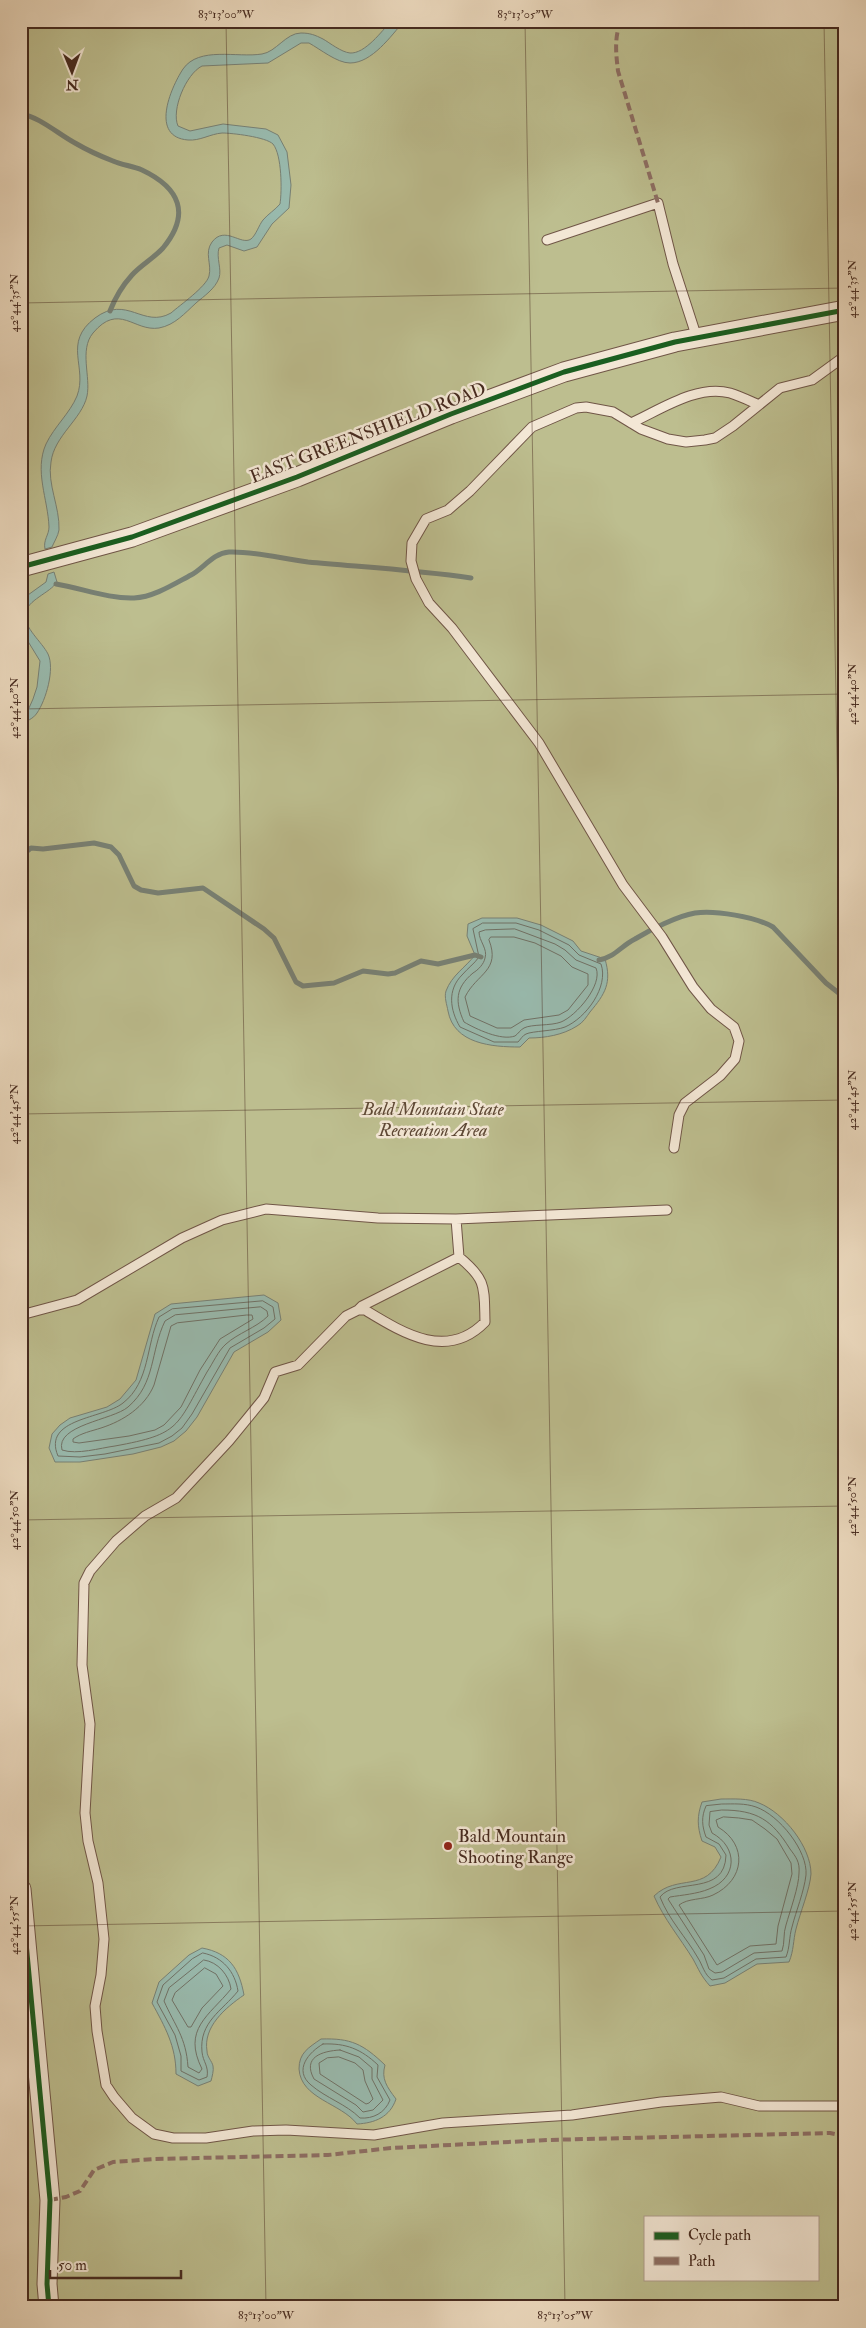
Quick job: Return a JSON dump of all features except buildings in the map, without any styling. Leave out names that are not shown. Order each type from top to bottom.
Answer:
[{"type":"street","name":"EAST GREENSHIELD ROAD","points":[[21,567],[142,534],[297,477],[452,414],[564,372],[697,338],[845,310]]},
{"type":"street","points":[[21,1889],[25,1968],[50,2200],[48,2307]]},
{"type":"lane","points":[[547,240],[658,203],[673,264],[697,338]]},
{"type":"lane","points":[[674,1148],[679,1116],[685,1102],[720,1076],[735,1059],[739,1041],[734,1027],[711,1009],[693,987],[662,937],[623,885],[539,743],[452,628],[428,603],[416,579],[411,561],[412,543],[426,519],[448,510],[470,491],[532,427],[576,408],[586,407],[613,412],[631,423],[668,440],[686,442],[715,438],[734,426],[780,388],[812,380],[845,356]]},
{"type":"lane","points":[[631,423],[683,398],[704,392],[729,392],[759,405]]},
{"type":"lane","points":[[21,1315],[78,1300],[182,1238],[222,1220],[266,1209],[378,1218],[456,1219],[667,1210]]},
{"type":"lane","points":[[358,1310],[365,1310],[403,1333],[432,1341],[459,1340],[474,1334],[485,1322],[484,1288],[477,1272],[459,1258],[456,1219]]},
{"type":"lane","points":[[459,1258],[362,1306],[346,1316],[298,1365],[275,1372],[264,1398],[223,1448],[176,1498],[145,1516],[116,1541],[90,1571],[84,1583],[82,1664],[90,1724],[84,1812],[98,1883],[104,1939],[101,1975],[95,2006],[106,2085],[132,2118],[154,2134],[173,2138],[206,2138],[253,2131],[286,2130],[374,2135],[443,2123],[572,2115],[661,2102],[721,2097],[759,2106],[845,2106]]},
{"type":"green space","name":"Bald Mountain State Recreation Area","points":[[21,21],[845,21],[845,2307],[21,2307]]},
{"type":"water","points":[[391,21],[404,21],[380,48],[366,59],[358,62],[340,61],[309,43],[301,43],[268,63],[202,66],[191,76],[178,102],[176,119],[178,126],[190,131],[223,124],[266,129],[278,135],[287,152],[291,185],[289,208],[272,224],[257,247],[244,251],[227,245],[219,248],[220,275],[215,286],[175,321],[159,328],[150,328],[126,320],[111,320],[102,324],[93,333],[89,340],[86,355],[87,396],[80,412],[57,444],[51,462],[51,479],[58,513],[59,530],[52,547],[45,549],[49,527],[41,464],[49,438],[77,396],[80,385],[78,346],[85,327],[95,318],[116,309],[152,317],[161,317],[171,313],[207,280],[210,272],[208,254],[212,242],[217,237],[227,235],[243,240],[251,239],[263,220],[280,204],[280,164],[273,144],[256,137],[227,133],[188,140],[176,137],[169,130],[166,121],[166,111],[173,88],[183,69],[190,62],[208,55],[267,53],[291,36],[301,33],[317,36],[347,52],[356,52],[373,41]]},
{"type":"water","points":[[54,572],[57,582],[30,605],[25,614],[30,630],[48,654],[50,676],[46,693],[37,713],[28,721],[21,723],[21,713],[29,708],[37,687],[40,661],[21,630],[21,600],[46,582],[48,574]]},
{"type":"water","points":[[482,918],[517,918],[541,925],[573,941],[581,951],[605,959],[608,975],[606,988],[600,1000],[581,1023],[560,1034],[529,1038],[520,1047],[486,1044],[466,1037],[458,1031],[448,1011],[445,993],[455,976],[475,955],[467,936],[468,924]]},
{"type":"water","points":[[264,1295],[278,1303],[281,1320],[268,1332],[234,1352],[197,1417],[186,1431],[174,1441],[161,1447],[133,1454],[80,1462],[55,1462],[49,1448],[52,1434],[60,1425],[70,1418],[107,1407],[120,1399],[136,1380],[155,1314],[171,1304]]},
{"type":"water","points":[[721,1799],[755,1801],[778,1815],[801,1842],[810,1864],[811,1874],[789,1962],[757,1964],[725,1983],[710,1986],[667,1921],[654,1896],[672,1885],[700,1880],[715,1868],[721,1857],[715,1847],[702,1841],[698,1817],[702,1802]]},
{"type":"water","points":[[202,1948],[219,1954],[231,1963],[239,1977],[244,1995],[223,2012],[212,2026],[208,2034],[207,2053],[213,2068],[212,2078],[211,2081],[198,2086],[176,2074],[172,2046],[152,2003],[159,1982],[189,1955]]},
{"type":"water","points":[[321,2039],[349,2041],[363,2047],[385,2065],[384,2075],[386,2083],[396,2099],[386,2115],[370,2122],[357,2124],[307,2087],[301,2079],[299,2063],[308,2048]]},
{"type":"waterway","points":[[21,114],[42,122],[94,153],[142,170],[155,177],[173,194],[179,213],[172,236],[159,252],[128,279],[110,311]]},
{"type":"waterway","points":[[56,584],[115,597],[141,597],[171,586],[195,572],[218,555],[229,552],[259,554],[308,562],[471,578]]},
{"type":"waterway","points":[[21,856],[31,848],[43,849],[94,843],[111,847],[119,855],[134,886],[141,890],[158,893],[203,888],[264,929],[274,938],[296,982],[303,986],[334,983],[363,971],[395,973],[421,961],[438,964],[475,955],[481,957]]},
{"type":"waterway","points":[[599,960],[605,959],[630,942],[680,917],[703,912],[735,915],[766,923],[773,927],[826,983],[845,998]]},
{"type":"marked path","points":[[621,21],[616,39],[618,71],[658,203]]},
{"type":"marked path","points":[[50,2200],[66,2197],[80,2191],[94,2170],[113,2162],[154,2159],[328,2155],[391,2148],[547,2140],[830,2133],[845,2136]]},
{"type":"cycle path","points":[[21,567],[132,537],[297,477],[451,414],[564,372],[675,342],[845,310]]},
{"type":"cycle path","points":[[21,1889],[50,2200],[47,2284],[49,2307]]},
{"type":"place","name":"Bald Mountain Shooting Range","points":[[448,1846]]}]
